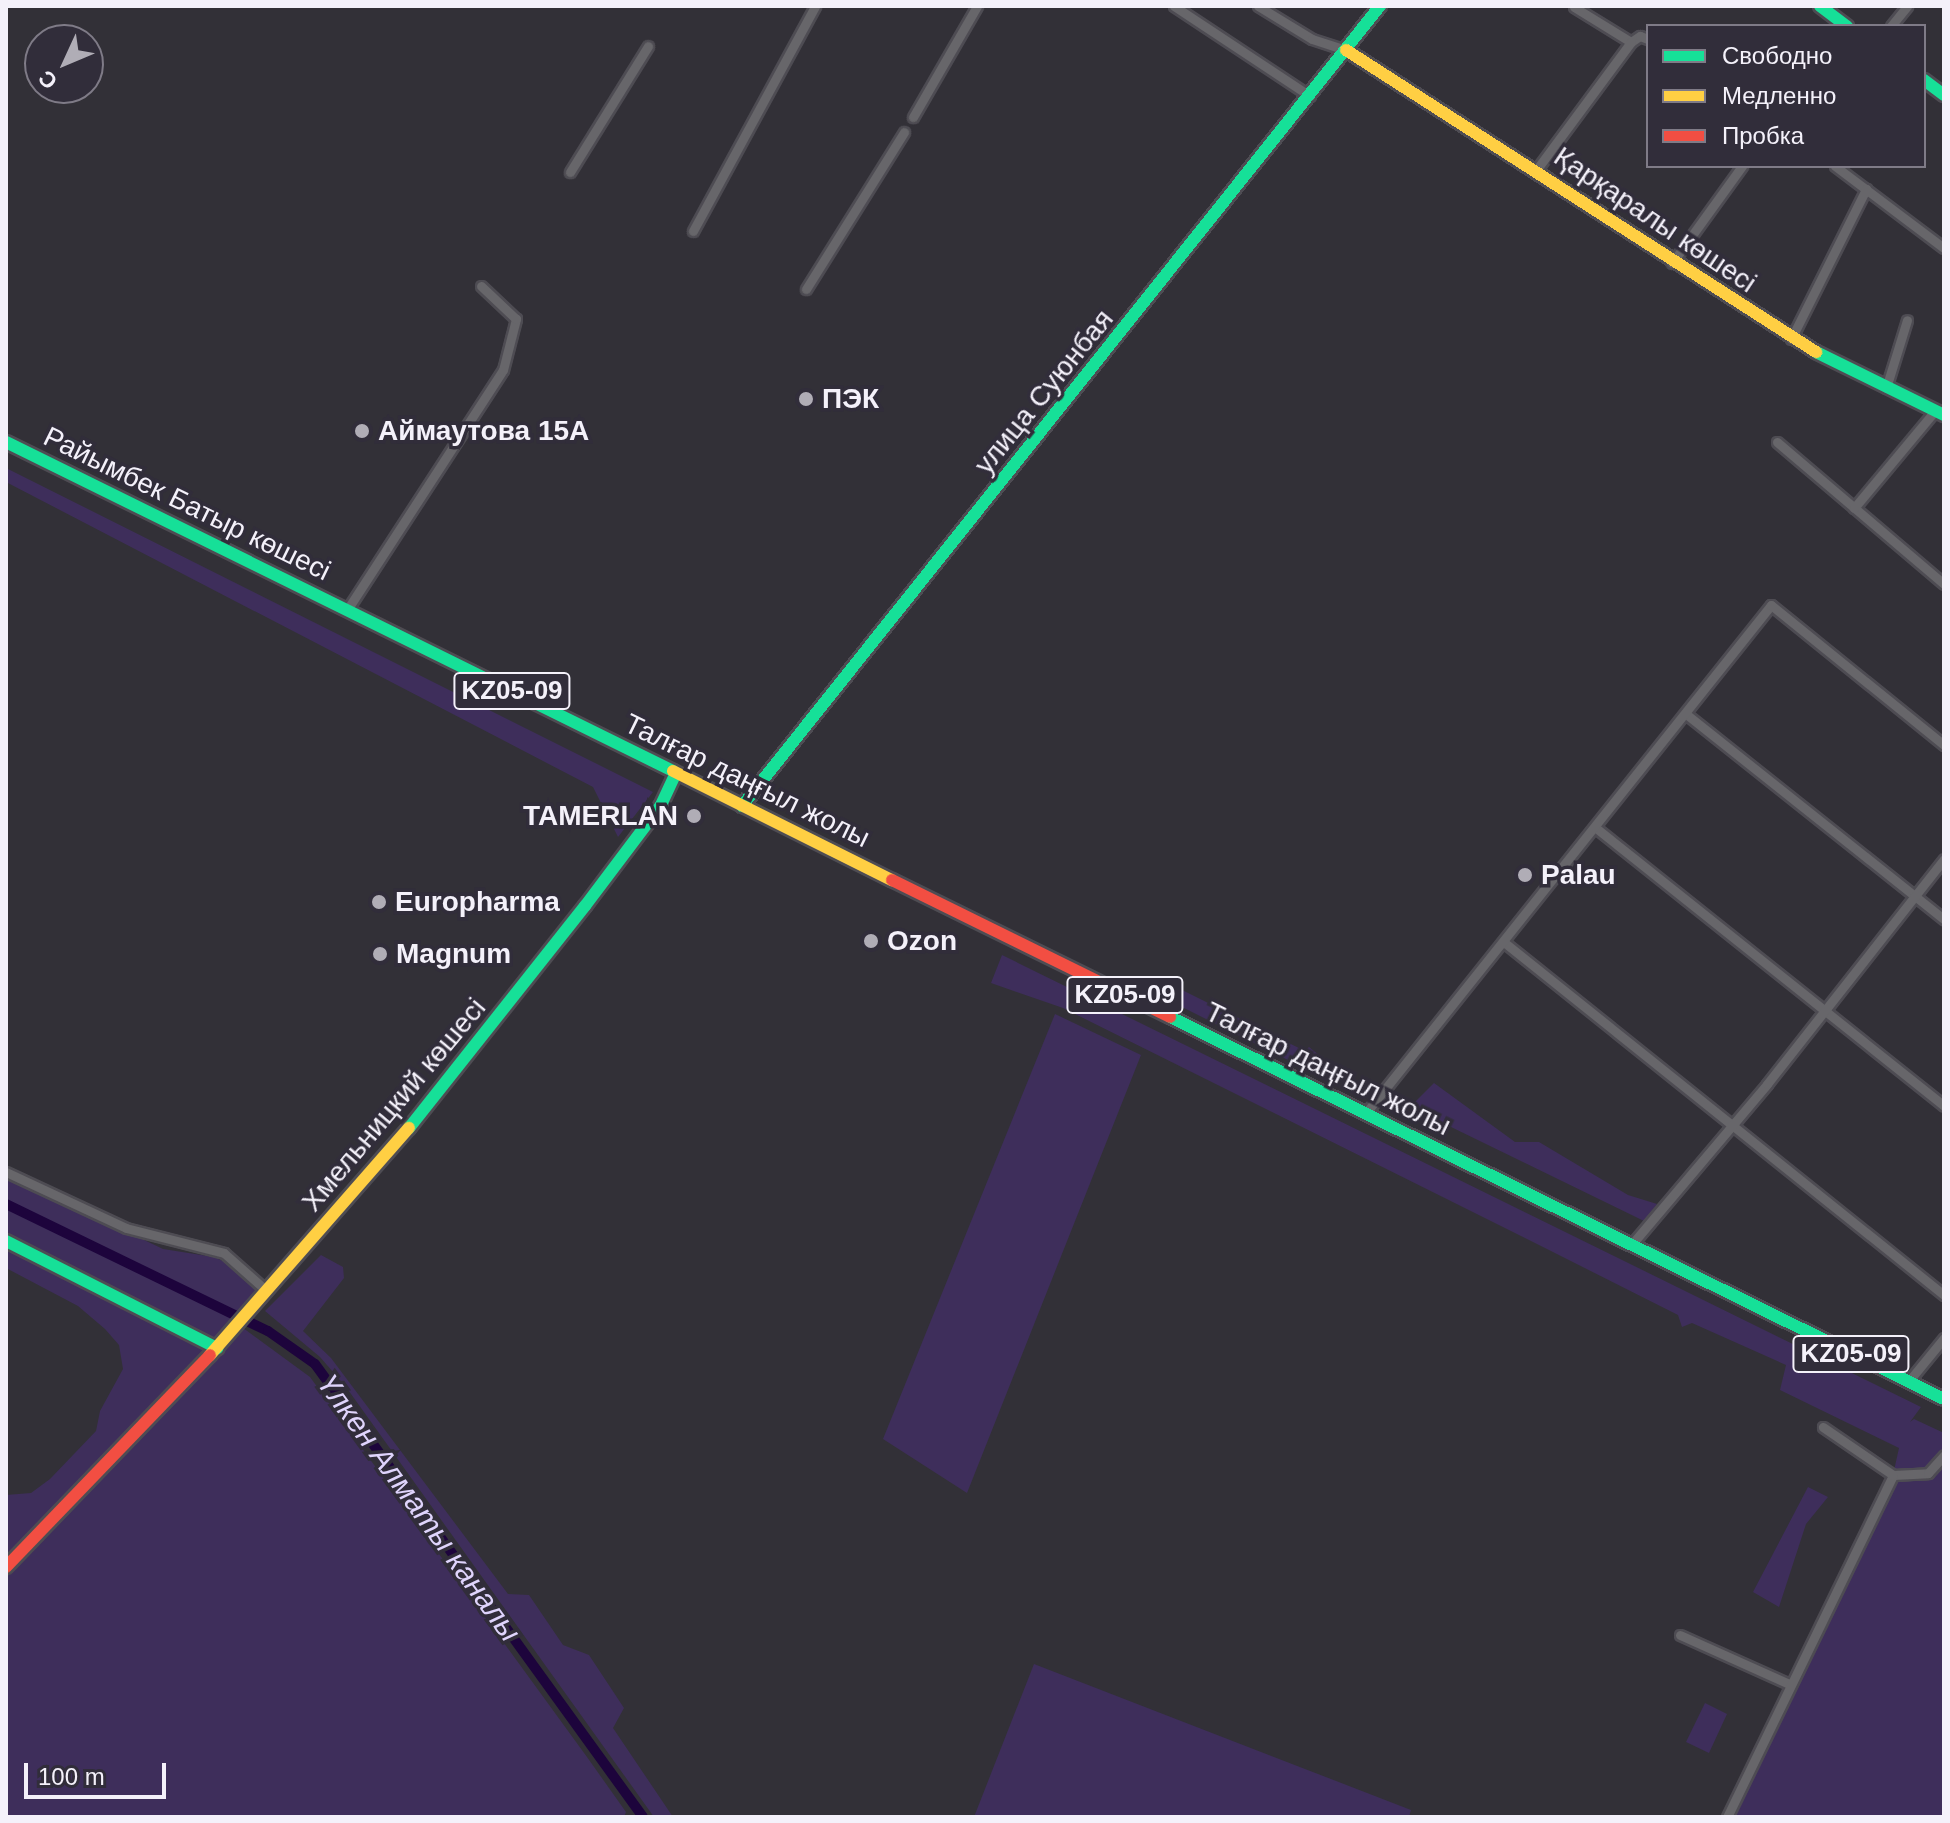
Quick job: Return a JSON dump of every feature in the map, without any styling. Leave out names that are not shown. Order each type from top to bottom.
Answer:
[{"type":"street","points":[[693,231],[815,6]]},
{"type":"street","points":[[913,117],[977,6]]},
{"type":"street","points":[[1174,6],[1310,96]]},
{"type":"street","points":[[1258,6],[1312,39],[1346,50]]},
{"type":"street","name":"улица Суюнбая","points":[[742,806],[1380,6]]},
{"type":"street","points":[[1820,6],[1844,24]]},
{"type":"street","points":[[1893,24],[1907,6]]},
{"type":"street","points":[[1574,7],[1631,42]]},
{"type":"street","points":[[1537,169],[1631,42],[1640,36],[1646,38]]},
{"type":"street","points":[[570,172],[648,46]]},
{"type":"street","name":"Қарқаралы көшесі","points":[[1346,50],[1537,169],[1672,263],[1791,339],[1939,414]]},
{"type":"street","points":[[806,289],[904,132]]},
{"type":"street","points":[[1672,263],[1741,168]]},
{"type":"street","points":[[1838,168],[1944,248]]},
{"type":"street","points":[[1791,339],[1866,189]]},
{"type":"street","points":[[347,610],[503,370],[516,327],[514,313],[481,286]]},
{"type":"street","points":[[1886,388],[1907,320]]},
{"type":"street","points":[[1854,508],[1939,414]]},
{"type":"street","name":"Райымбек Батыр көшесі","points":[[6,442],[347,610]]},
{"type":"street","points":[[1777,442],[1944,584]]},
{"type":"street","points":[[1365,1114],[1505,943],[1771,605],[1944,745]]},
{"type":"street","name":"Талғар даңғыл жолы","points":[[347,610],[1944,1399]]},
{"type":"street","points":[[1686,714],[1944,919]]},
{"type":"street","name":"Хмельницкий көшесі","points":[[217,1348],[437,1095],[595,894],[661,805],[676,773]]},
{"type":"street","points":[[1596,828],[1944,1106]]},
{"type":"street","points":[[1632,1244],[1733,1126],[1944,859]]},
{"type":"street","points":[[1505,943],[1944,1295]]},
{"type":"street","points":[[6,1172],[126,1228],[224,1253],[267,1291]]},
{"type":"street","points":[[6,1241],[217,1348],[6,1567]]},
{"type":"street","points":[[1908,1382],[1944,1338]]},
{"type":"street","points":[[1823,1427],[1893,1475],[1928,1473],[1944,1455]]},
{"type":"street","points":[[1727,1817],[1893,1475]]},
{"type":"street","points":[[1680,1635],[1789,1684]]},
{"type":"shaded area","points":[[6,468],[653,792],[618,837],[593,787],[6,482]]},
{"type":"shaded area","points":[[1002,955],[1921,1407],[1910,1422],[1914,1419],[1944,1433],[1944,1817],[1727,1817],[1893,1475],[1899,1448],[1780,1390],[1786,1365],[1692,1323],[1682,1327],[1678,1315],[1063,1008],[991,983]]},
{"type":"shaded area","points":[[1170,984],[1305,1051],[1309,1047],[1345,1076],[1338,1085],[1162,997]]},
{"type":"shaded area","points":[[1055,1014],[1141,1055],[967,1493],[883,1439]]},
{"type":"shaded area","points":[[1434,1083],[1515,1142],[1539,1142],[1628,1195],[1657,1204],[1644,1221],[1410,1107]]},
{"type":"shaded area","points":[[6,1174],[163,1249],[214,1257],[234,1266],[260,1292],[235,1322],[310,1377],[587,1757],[626,1812],[624,1817],[6,1817],[6,1495],[31,1493],[50,1479],[96,1431],[100,1411],[123,1369],[119,1345],[105,1329],[78,1306],[6,1268]]},
{"type":"shaded area","points":[[321,1255],[343,1267],[344,1278],[303,1331],[331,1358],[508,1594],[529,1595],[563,1645],[589,1655],[624,1708],[613,1728],[673,1817],[654,1817],[346,1387],[320,1357],[265,1311]]},
{"type":"shaded area","points":[[1808,1487],[1828,1497],[1806,1524],[1779,1607],[1753,1592]]},
{"type":"shaded area","points":[[1034,1664],[1411,1810],[1409,1817],[974,1817]]},
{"type":"shaded area","points":[[1705,1703],[1727,1714],[1709,1753],[1686,1742]]},
{"type":"waterway","name":"Үлкен Алматы каналы","points":[[6,1204],[268,1331],[315,1364],[643,1817]]},
{"type":"traffic: fast","points":[[742,806],[1380,6]]},
{"type":"traffic: fast","points":[[1820,6],[1844,24]]},
{"type":"traffic: fast","points":[[1926,82],[1944,95]]},
{"type":"traffic: fast","points":[[1816,352],[1944,415]]},
{"type":"traffic: fast","points":[[6,442],[673,771]]},
{"type":"traffic: fast","points":[[409,1128],[661,805],[676,773]]},
{"type":"traffic: fast","points":[[1170,1017],[1944,1399]]},
{"type":"traffic: fast","points":[[6,1241],[217,1348]]},
{"type":"traffic: slow","points":[[1346,50],[1816,352]]},
{"type":"traffic: slow","points":[[673,771],[892,880]]},
{"type":"traffic: slow","points":[[210,1355],[409,1128]]},
{"type":"traffic: jam","points":[[892,880],[1170,1017]]},
{"type":"traffic: jam","points":[[6,1567],[210,1355]]},
{"type":"place","name":"ПЭК","points":[[806,399]]},
{"type":"place","name":"Аймаутова 15А","points":[[362,431]]},
{"type":"place","name":"TAMERLAN","points":[[694,816]]},
{"type":"place","name":"Palau","points":[[1525,875]]},
{"type":"place","name":"Europharma","points":[[379,902]]},
{"type":"place","name":"Ozon","points":[[871,941]]},
{"type":"place","name":"Magnum","points":[[380,954]]}]
